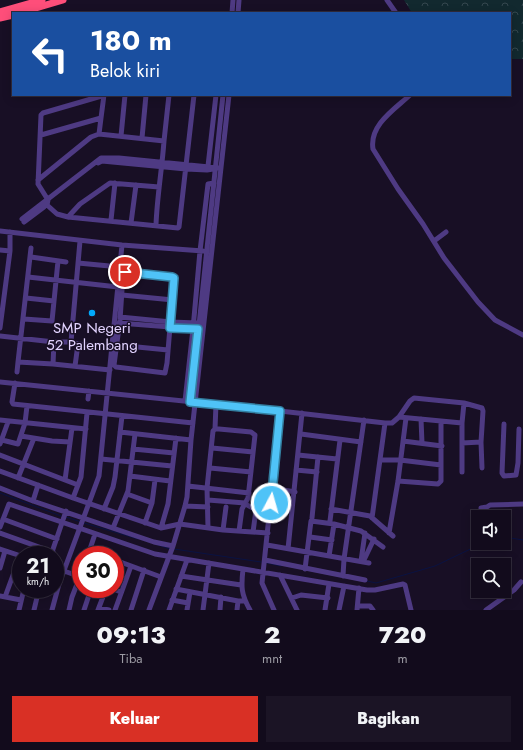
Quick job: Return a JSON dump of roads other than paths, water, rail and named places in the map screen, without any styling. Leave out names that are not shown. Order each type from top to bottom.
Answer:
[{"type":"highway","points":[[2,15],[42,0]]},
{"type":"highway","points":[[22,12],[63,0]]},
{"type":"street","points":[[232,12],[233,0]]},
{"type":"street","points":[[238,12],[239,0]]},
{"type":"street","points":[[387,0],[395,12]]},
{"type":"street","points":[[101,96],[43,113],[40,117],[41,135],[38,180],[39,187],[57,214],[68,217],[179,227],[194,96]]},
{"type":"street","points":[[99,134],[104,96]]},
{"type":"street","points":[[121,136],[125,96]]},
{"type":"street","points":[[142,138],[146,96]]},
{"type":"street","points":[[156,225],[169,96]]},
{"type":"street","points":[[208,166],[216,96]]},
{"type":"street","points":[[149,610],[180,524],[188,486],[193,423],[190,402],[199,326],[212,252],[224,117],[224,96]]},
{"type":"street","points":[[224,117],[229,96]]},
{"type":"street","points":[[409,96],[384,118],[374,136],[372,142],[373,149],[398,189],[457,276],[489,315],[499,323],[523,335]]},
{"type":"street","points":[[214,115],[224,117]]},
{"type":"street","points":[[41,135],[101,118]]},
{"type":"street","points":[[38,180],[91,137],[99,134],[164,141]]},
{"type":"street","points":[[23,221],[101,158],[207,170],[219,168]]},
{"type":"street","points":[[186,167],[208,166],[219,168]]},
{"type":"street","points":[[190,402],[214,183],[219,168]]},
{"type":"street","points":[[68,217],[80,204],[110,183],[159,187]]},
{"type":"street","points":[[111,220],[114,183]]},
{"type":"street","points":[[199,326],[200,251],[208,184],[214,183]]},
{"type":"street","points":[[131,223],[136,185]]},
{"type":"street","points":[[0,230],[122,245],[212,252]]},
{"type":"street","points":[[0,328],[10,251],[10,232]]},
{"type":"street","points":[[434,241],[446,232]]},
{"type":"street","points":[[71,342],[80,240]]},
{"type":"street","points":[[72,573],[64,571],[99,476],[104,414],[110,370],[115,346],[120,323],[123,274],[125,272],[174,278],[165,373],[134,370],[115,366],[115,346],[118,287],[122,245]]},
{"type":"street","points":[[17,372],[31,248]]},
{"type":"street","points":[[0,250],[10,251]]},
{"type":"street","points":[[31,257],[66,262]]},
{"type":"street","points":[[24,319],[52,321],[58,262]]},
{"type":"street","points":[[78,263],[120,267]]},
{"type":"street","points":[[28,278],[118,287]]},
{"type":"street","points":[[122,295],[172,300]]},
{"type":"street","points":[[26,298],[54,301]]},
{"type":"street","points":[[120,317],[170,325]]},
{"type":"street","points":[[120,323],[199,326]]},
{"type":"street","points":[[0,336],[54,342],[71,342],[78,344],[168,350]]},
{"type":"street","points":[[52,364],[54,342]]},
{"type":"street","points":[[75,366],[78,344]]},
{"type":"street","points":[[18,362],[110,370]]},
{"type":"street","points":[[0,382],[385,423],[392,423],[399,417],[410,401],[414,398],[464,403],[481,407],[483,409],[481,442],[482,468]]},
{"type":"street","points":[[15,383],[12,403],[27,406],[193,423]]},
{"type":"street","points":[[88,399],[89,391]]},
{"type":"street","points":[[462,472],[462,423],[464,403]]},
{"type":"street","points":[[208,528],[208,488],[213,431],[215,429],[216,404]]},
{"type":"street","points":[[8,422],[1,442],[18,444],[25,423],[27,406]]},
{"type":"street","points":[[274,610],[262,586],[280,411]]},
{"type":"street","points":[[72,498],[81,477],[88,412]]},
{"type":"street","points":[[288,549],[302,413]]},
{"type":"street","points":[[104,509],[113,486],[118,461],[122,416]]},
{"type":"street","points":[[399,417],[462,423]]},
{"type":"street","points":[[331,509],[368,516],[391,535],[406,418]]},
{"type":"street","points":[[421,419],[422,443]]},
{"type":"street","points":[[0,420],[86,429]]},
{"type":"street","points":[[343,576],[344,559],[352,512],[364,420]]},
{"type":"street","points":[[398,480],[438,484],[441,481],[441,421]]},
{"type":"street","points":[[372,518],[385,423]]},
{"type":"street","points":[[504,424],[502,475],[506,477],[515,476],[520,467],[519,429]]},
{"type":"street","points":[[65,480],[72,428]]},
{"type":"street","points":[[215,429],[254,434],[249,493],[242,508],[239,531]]},
{"type":"street","points":[[120,432],[191,440]]},
{"type":"street","points":[[113,528],[127,494],[135,434]]},
{"type":"street","points":[[301,434],[362,442]]},
{"type":"street","points":[[21,436],[70,442]]},
{"type":"street","points":[[18,478],[34,438]]},
{"type":"street","points":[[161,528],[168,504],[176,438]]},
{"type":"street","points":[[330,556],[332,540],[331,509],[340,440]]},
{"type":"street","points":[[403,441],[442,446]]},
{"type":"street","points":[[462,443],[481,442]]},
{"type":"street","points":[[212,448],[253,452]]},
{"type":"street","points":[[133,449],[174,453]]},
{"type":"street","points":[[0,455],[78,485]]},
{"type":"street","points":[[298,455],[337,459]]},
{"type":"street","points":[[312,518],[318,457]]},
{"type":"street","points":[[101,459],[172,466]]},
{"type":"street","points":[[380,460],[400,460],[441,465]]},
{"type":"street","points":[[210,468],[251,472]]},
{"type":"street","points":[[296,470],[317,472]]},
{"type":"street","points":[[0,471],[88,504],[161,528],[180,524],[223,530],[268,533]]},
{"type":"street","points":[[130,476],[170,481]]},
{"type":"street","points":[[145,523],[152,503],[155,480]]},
{"type":"street","points":[[33,501],[38,485]]},
{"type":"street","points":[[188,486],[249,493]]},
{"type":"street","points":[[0,488],[81,523],[113,528],[154,542],[173,546]]},
{"type":"street","points":[[272,488],[295,492]]},
{"type":"street","points":[[127,494],[152,503]]},
{"type":"street","points":[[208,500],[245,503],[256,510],[253,532]]},
{"type":"street","points":[[0,527],[9,504],[65,517],[81,523],[95,534],[142,551],[187,560],[359,588],[375,590],[404,585],[411,610]]},
{"type":"street","points":[[481,508],[487,507],[490,504],[523,504]]},
{"type":"street","points":[[185,506],[208,507]]},
{"type":"street","points":[[223,530],[226,507]]},
{"type":"street","points":[[54,546],[65,517]]},
{"type":"street","points":[[3,519],[57,539]]},
{"type":"street","points":[[305,569],[311,521],[332,523],[349,527],[365,533],[383,547]]},
{"type":"street","points":[[0,533],[34,546]]},
{"type":"street","points":[[362,562],[365,533]]},
{"type":"street","points":[[91,546],[95,534]]},
{"type":"street","points":[[310,537],[332,540]]},
{"type":"street","points":[[362,562],[374,539]]},
{"type":"street","points":[[267,545],[369,563]]},
{"type":"street","points":[[0,568],[3,550]]},
{"type":"street","points":[[169,610],[187,560]]},
{"type":"street","points":[[265,562],[364,580]]},
{"type":"street","points":[[124,563],[161,577]]},
{"type":"street","points":[[203,610],[209,563]]},
{"type":"street","points":[[124,584],[131,566]]},
{"type":"street","points":[[243,569],[241,585],[245,601],[250,610]]},
{"type":"street","points":[[131,610],[144,570]]},
{"type":"street","points":[[280,575],[298,610]]},
{"type":"street","points":[[12,576],[3,597],[21,600],[19,610]]},
{"type":"street","points":[[181,576],[241,585]]},
{"type":"street","points":[[511,592],[520,582]]},
{"type":"street","points":[[325,610],[329,584]]},
{"type":"street","points":[[339,610],[344,586]]},
{"type":"street","points":[[359,588],[358,608],[370,606],[373,610]]},
{"type":"street","points":[[176,589],[245,601]]},
{"type":"street","points":[[187,610],[190,592]]},
{"type":"street","points":[[292,598],[301,594],[328,598]]},
{"type":"street","points":[[69,610],[72,597]]},
{"type":"street","points":[[34,610],[37,598]]},
{"type":"street","points":[[52,610],[55,598]]},
{"type":"street","points":[[84,610],[88,598]]},
{"type":"street","points":[[103,598],[99,609],[109,610]]},
{"type":"street","points":[[115,610],[119,598]]},
{"type":"street","points":[[220,610],[221,598]]},
{"type":"street","points":[[486,610],[502,598]]},
{"type":"street","points":[[172,600],[188,603]]},
{"type":"street","points":[[237,610],[238,601]]},
{"type":"waterway","points":[[0,493],[61,516]]},
{"type":"waterway","points":[[66,517],[81,522]]},
{"type":"waterway","points":[[84,523],[138,539]]},
{"type":"waterway","points":[[511,538],[523,540]]},
{"type":"waterway","points":[[158,545],[170,549]]},
{"type":"waterway","points":[[174,549],[261,562]]},
{"type":"waterway","points":[[367,581],[376,583],[435,566],[471,549]]},
{"type":"waterway","points":[[267,563],[281,566]]},
{"type":"place","name":"SMP Negeri 52 Palembang","points":[[92,313]]}]
